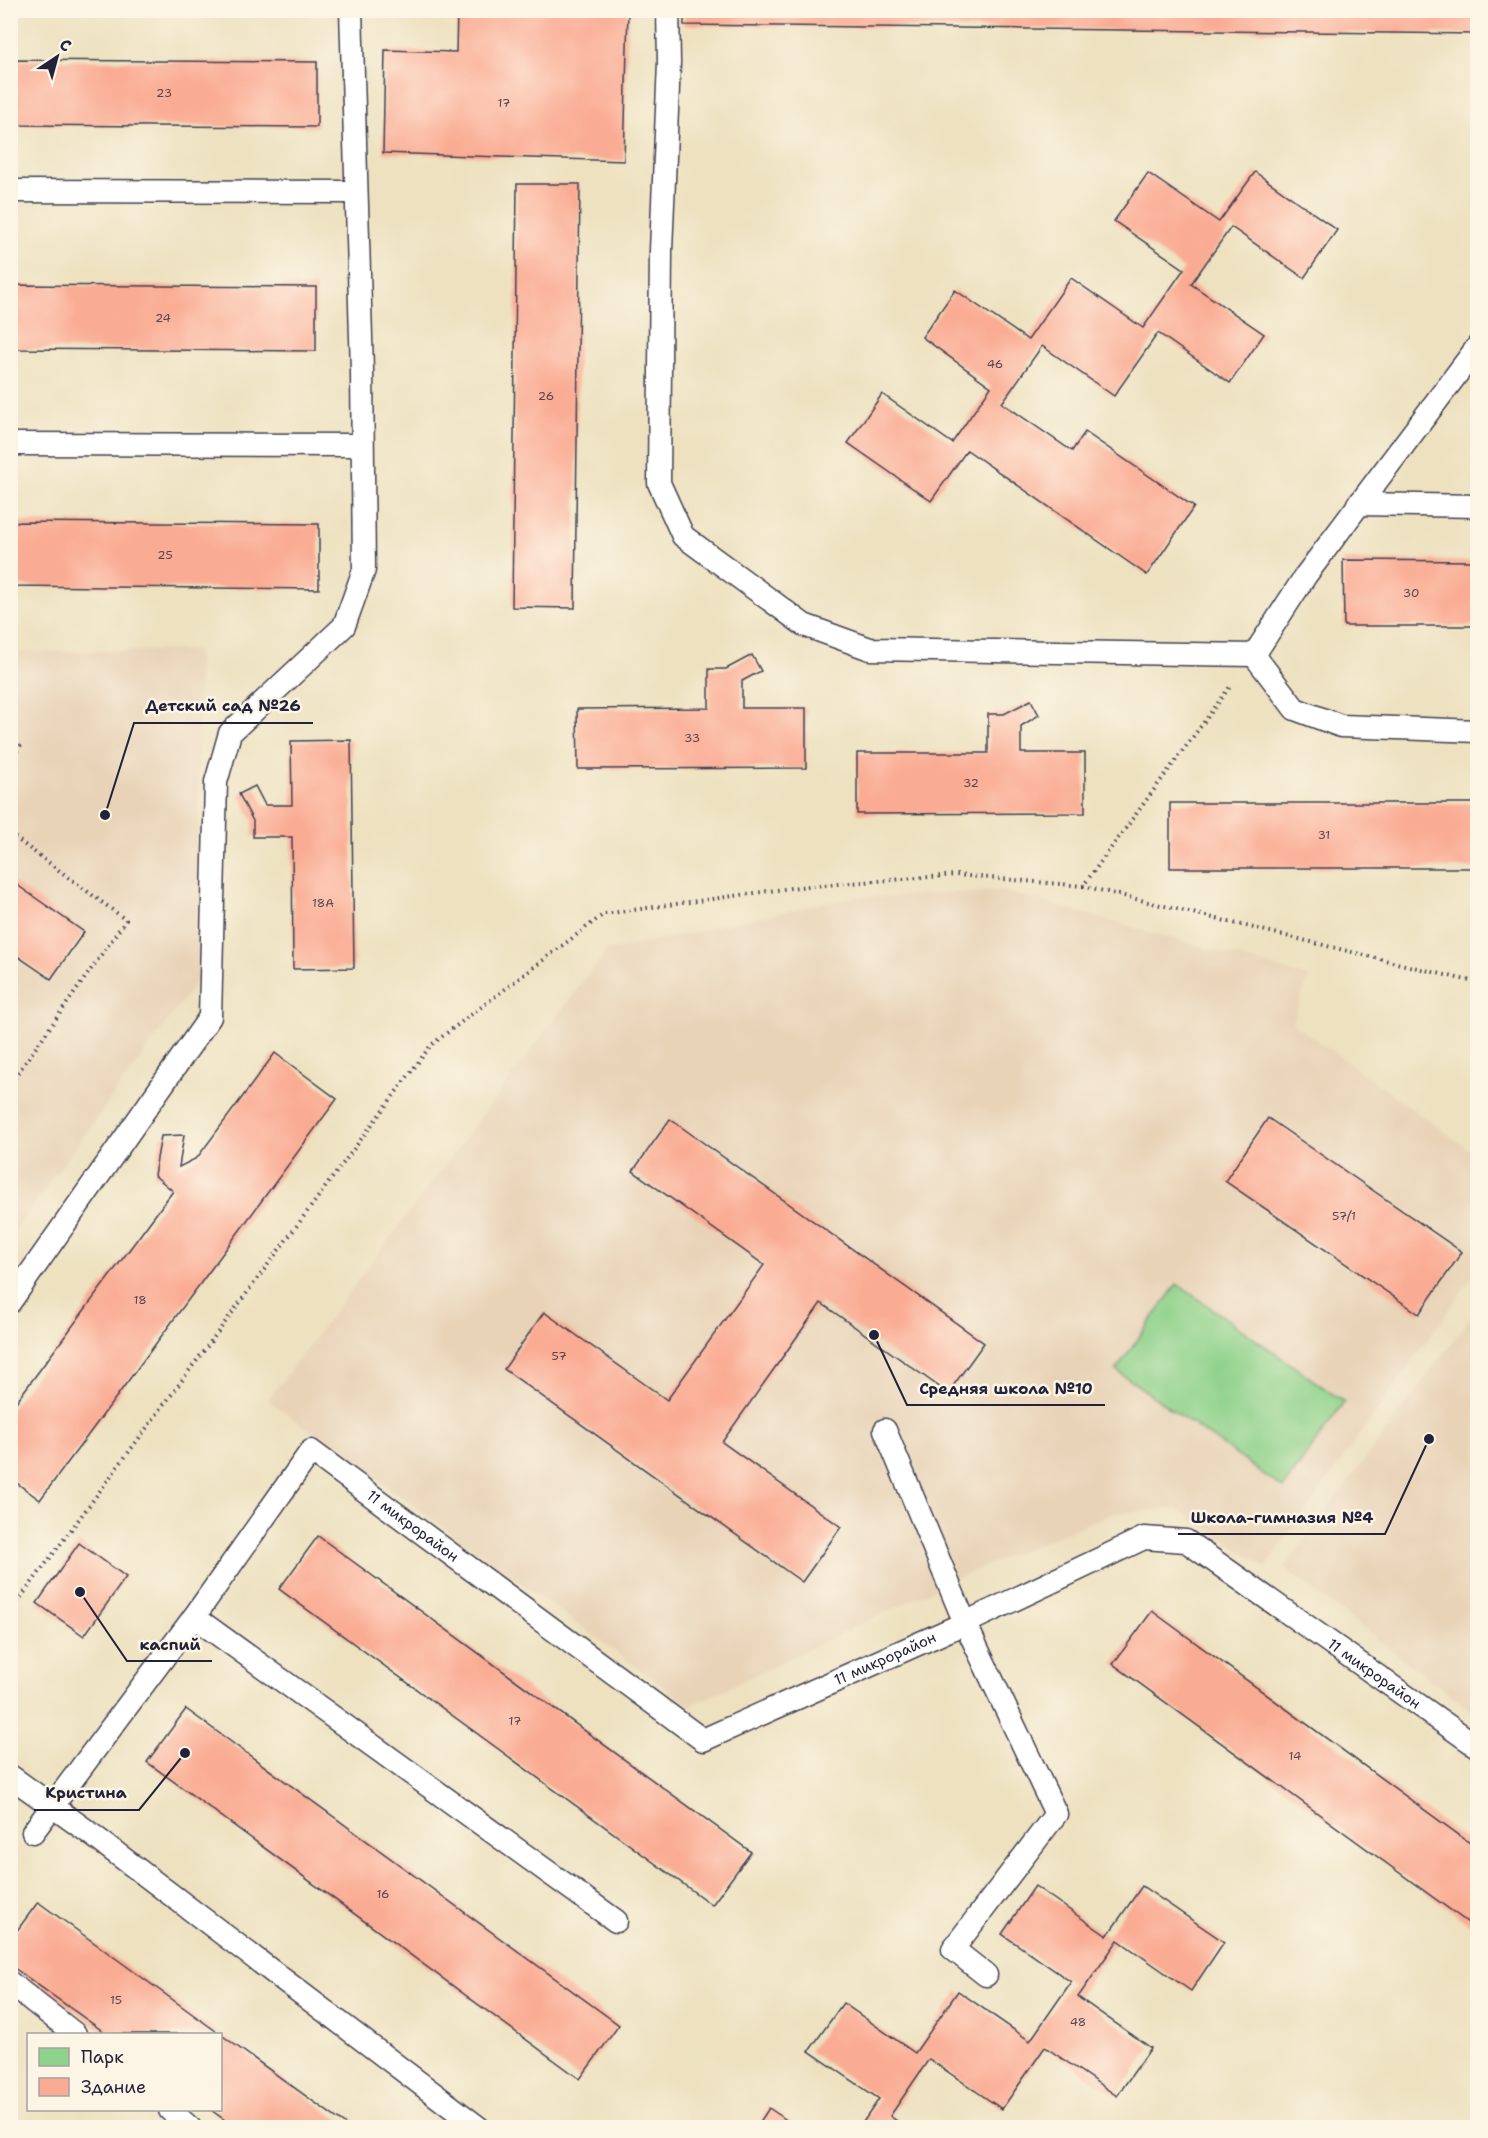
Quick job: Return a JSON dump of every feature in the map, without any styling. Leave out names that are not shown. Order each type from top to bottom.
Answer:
[{"type":"lane","points":[[10,1302],[210,1017],[216,782],[230,733],[344,626],[364,570],[351,10]]},
{"type":"lane","points":[[668,10],[669,63],[661,250],[659,483],[683,536],[804,625],[870,649],[1254,655]]},
{"type":"lane","points":[[10,191],[356,192]]},
{"type":"lane","points":[[1254,655],[1306,575],[1478,346]]},
{"type":"lane","points":[[10,444],[362,445]]},
{"type":"lane","points":[[1358,504],[1478,506]]},
{"type":"lane","points":[[1254,655],[1295,709],[1341,726],[1478,731]]},
{"type":"lane","points":[[885,1430],[965,1623],[1056,1814],[953,1949],[986,1975]]},
{"type":"lane","name":"11 микрорайон","points":[[194,1617],[311,1451],[703,1740],[965,1623],[1144,1538],[1186,1541],[1478,1747]]},
{"type":"lane","points":[[33,1832],[194,1617],[616,1921]]},
{"type":"lane","points":[[10,1776],[51,1808],[87,1831],[479,2127]]},
{"type":"lane","points":[[10,1983],[74,2033]]},
{"type":"lane","points":[[172,2111],[190,2127]]},
{"type":"path","points":[[1083,885],[1254,655]]},
{"type":"path","points":[[10,761],[23,742]]},
{"type":"path","points":[[10,834],[126,920],[10,1084]]},
{"type":"path","points":[[10,1612],[431,1045],[604,914],[798,888],[956,875],[1083,885],[1478,983]]},
{"type":"shaded area","points":[[198,650],[199,978],[11,1235],[11,652]]},
{"type":"shaded area","points":[[1004,891],[1309,977],[1292,1023],[1477,1155],[1477,1270],[1266,1567],[1177,1509],[1113,1513],[972,1571],[690,1706],[268,1400],[606,951],[848,898]]},
{"type":"shaded area","points":[[1477,1309],[1477,1715],[1284,1568]]},
{"type":"green space","points":[[1177,1284],[1344,1402],[1283,1488],[1116,1370]]},
{"type":"building","points":[[457,10],[628,10],[624,161],[383,153],[385,50],[456,52]]},
{"type":"building","points":[[684,10],[1478,10],[1478,34],[684,25]]},
{"type":"building","points":[[10,60],[317,62],[317,127],[10,125]]},
{"type":"building","points":[[1255,172],[1337,230],[1304,278],[1231,227],[1191,284],[1264,334],[1230,383],[1158,333],[1114,396],[1042,346],[1002,403],[1072,451],[1085,432],[1194,507],[1147,575],[967,450],[931,501],[848,443],[882,394],[952,443],[991,387],[922,337],[955,290],[1028,340],[1071,278],[1143,328],[1184,269],[1114,221],[1148,173],[1219,222]]},
{"type":"building","points":[[517,184],[580,184],[575,608],[512,607]]},
{"type":"building","points":[[10,285],[316,287],[316,351],[10,349]]},
{"type":"building","points":[[10,522],[319,524],[319,589],[10,586]]},
{"type":"building","points":[[1343,560],[1478,561],[1478,626],[1344,626]]},
{"type":"building","points":[[752,655],[761,671],[742,681],[742,708],[806,708],[806,768],[578,769],[577,709],[709,708],[709,669],[726,669]]},
{"type":"building","points":[[1031,700],[1039,715],[1021,726],[1021,753],[1085,753],[1085,813],[857,814],[857,753],[988,753],[988,714],[1004,714]]},
{"type":"building","points":[[351,740],[354,968],[293,969],[292,837],[253,837],[253,821],[239,794],[255,786],[265,805],[292,805],[291,741]]},
{"type":"building","points":[[1170,803],[1478,803],[1478,868],[1170,868]]},
{"type":"building","points":[[10,880],[84,932],[51,979],[10,951]]},
{"type":"building","points":[[275,1053],[337,1099],[40,1500],[10,1478],[10,1410],[173,1191],[154,1175],[161,1136],[184,1135],[179,1167],[197,1158]]},
{"type":"building","points":[[1268,1118],[1462,1252],[1419,1314],[1225,1181]]},
{"type":"building","points":[[670,1119],[984,1343],[948,1393],[821,1303],[722,1442],[841,1527],[802,1582],[504,1369],[544,1312],[667,1400],[764,1265],[633,1171]]},
{"type":"building","points":[[318,1536],[751,1852],[712,1905],[279,1589]]},
{"type":"building","points":[[79,1543],[126,1577],[84,1636],[37,1603]]},
{"type":"building","points":[[1152,1611],[1478,1849],[1478,1930],[1113,1664]]},
{"type":"building","points":[[186,1709],[619,2025],[580,2079],[147,1762]]},
{"type":"building","points":[[1035,1886],[1107,1936],[1142,1886],[1224,1942],[1191,1991],[1118,1940],[1078,1997],[1151,2048],[1117,2096],[1045,2047],[1002,2109],[929,2059],[890,2116],[907,2128],[859,2128],[879,2099],[809,2051],[843,2003],[915,2053],[958,1991],[1030,2041],[1071,1982],[1002,1934]]},
{"type":"building","points":[[38,1902],[219,2033],[106,2033],[10,1965],[10,1940]]},
{"type":"building","points":[[222,2035],[350,2128],[236,2128],[212,2111],[222,2111]]},
{"type":"building","points":[[769,2108],[798,2128],[756,2128]]},
{"type":"place","name":"Детский сад №26","points":[[105,815]]},
{"type":"place","name":"Средняя школа №10","points":[[874,1335]]},
{"type":"place","name":"Школа-гимназия №4","points":[[1429,1439]]},
{"type":"place","name":"каспий","points":[[80,1592]]},
{"type":"place","name":"Кристина","points":[[185,1753]]}]
